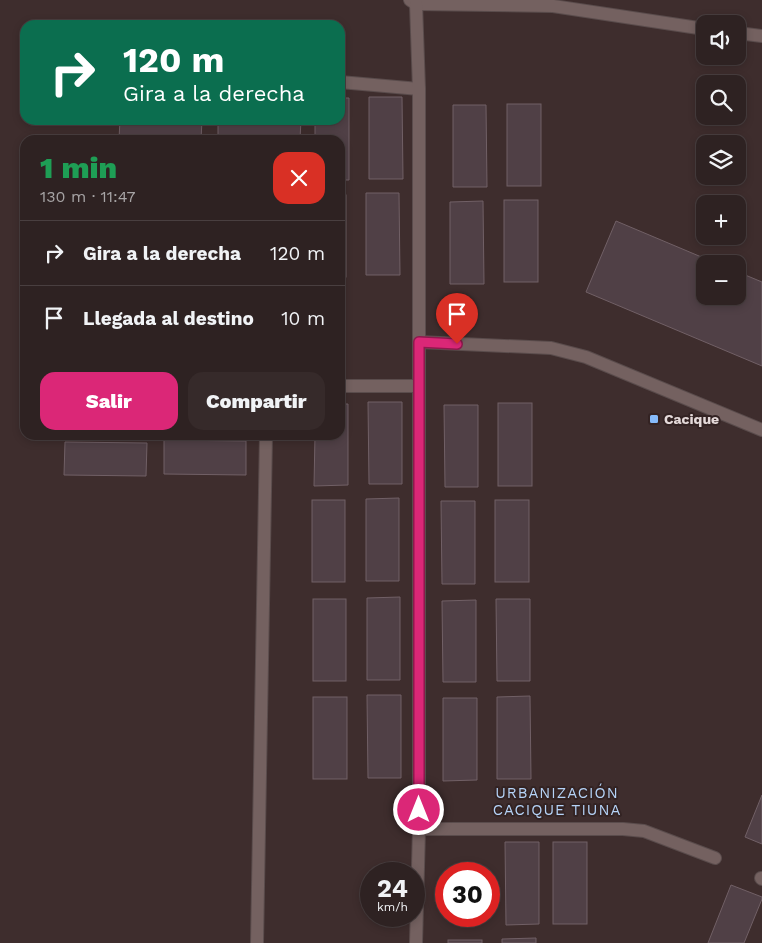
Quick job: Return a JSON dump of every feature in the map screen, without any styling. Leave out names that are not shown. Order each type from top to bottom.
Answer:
[{"type":"street","points":[[416,943],[419,829],[419,88],[413,2],[552,6],[696,28]]},
{"type":"street","points":[[746,34],[762,36]]},
{"type":"street","points":[[345,82],[419,88]]},
{"type":"street","points":[[419,342],[551,348],[586,358],[762,430]]},
{"type":"street","points":[[345,386],[418,386]]},
{"type":"street","points":[[257,943],[266,440]]},
{"type":"street","points":[[419,829],[623,829],[644,831],[715,858]]},
{"type":"building","points":[[369,97],[402,97],[403,179],[369,179]]},
{"type":"building","points":[[345,98],[349,98],[349,180],[345,180],[345,135],[315,135],[315,125],[345,125]]},
{"type":"building","points":[[507,104],[541,104],[541,186],[507,186]]},
{"type":"building","points":[[453,105],[486,105],[487,187],[453,187]]},
{"type":"building","points":[[120,125],[202,125],[201,135],[119,135]]},
{"type":"building","points":[[218,125],[301,125],[300,135],[218,135]]},
{"type":"building","points":[[366,193],[399,193],[400,275],[366,275]]},
{"type":"building","points":[[345,195],[346,195],[345,277]]},
{"type":"building","points":[[504,200],[538,200],[538,282],[504,282]]},
{"type":"building","points":[[483,201],[484,284],[450,284],[450,202]]},
{"type":"building","points":[[616,221],[697,255],[696,305],[746,305],[746,275],[762,282],[762,366],[586,292]]},
{"type":"building","points":[[368,402],[402,402],[402,484],[369,484]]},
{"type":"building","points":[[498,403],[532,403],[532,486],[498,486]]},
{"type":"building","points":[[345,404],[348,404],[348,485],[314,486],[315,440],[345,440]]},
{"type":"building","points":[[444,405],[478,405],[478,487],[445,487]]},
{"type":"building","points":[[164,440],[246,441],[246,475],[164,474]]},
{"type":"building","points":[[65,442],[147,443],[146,476],[64,475]]},
{"type":"building","points":[[399,498],[399,581],[366,581],[366,499]]},
{"type":"building","points":[[312,500],[345,500],[345,582],[312,582]]},
{"type":"building","points":[[495,500],[529,500],[529,582],[495,582]]},
{"type":"building","points":[[441,501],[475,501],[475,584],[442,584]]},
{"type":"building","points":[[400,597],[400,680],[367,680],[367,598]]},
{"type":"building","points":[[313,599],[346,599],[346,681],[313,681]]},
{"type":"building","points":[[496,599],[530,599],[530,681],[497,681]]},
{"type":"building","points":[[476,600],[476,682],[443,682],[442,601]]},
{"type":"building","points":[[367,695],[401,695],[401,778],[368,778]]},
{"type":"building","points":[[530,696],[531,779],[497,779],[497,697]]},
{"type":"building","points":[[313,697],[347,697],[347,779],[313,779]]},
{"type":"building","points":[[443,698],[477,698],[477,780],[443,781]]},
{"type":"building","points":[[762,795],[762,844],[745,837]]},
{"type":"building","points":[[505,842],[539,842],[539,924],[506,925]]},
{"type":"building","points":[[553,842],[587,842],[587,924],[553,924]]},
{"type":"building","points":[[731,885],[762,897],[762,899],[744,943],[708,943]]},
{"type":"building","points":[[536,938],[536,943],[502,943],[502,939]]},
{"type":"building","points":[[448,940],[482,940],[482,943],[448,943]]},
{"type":"place","name":"Cacique","points":[[654,419]]},
{"type":"district","name":"URBANIZACIÓN CACIQUE TIUNA","points":[[557,802]]},
{"type":"route","points":[[419,810],[419,342],[457,344]]}]
